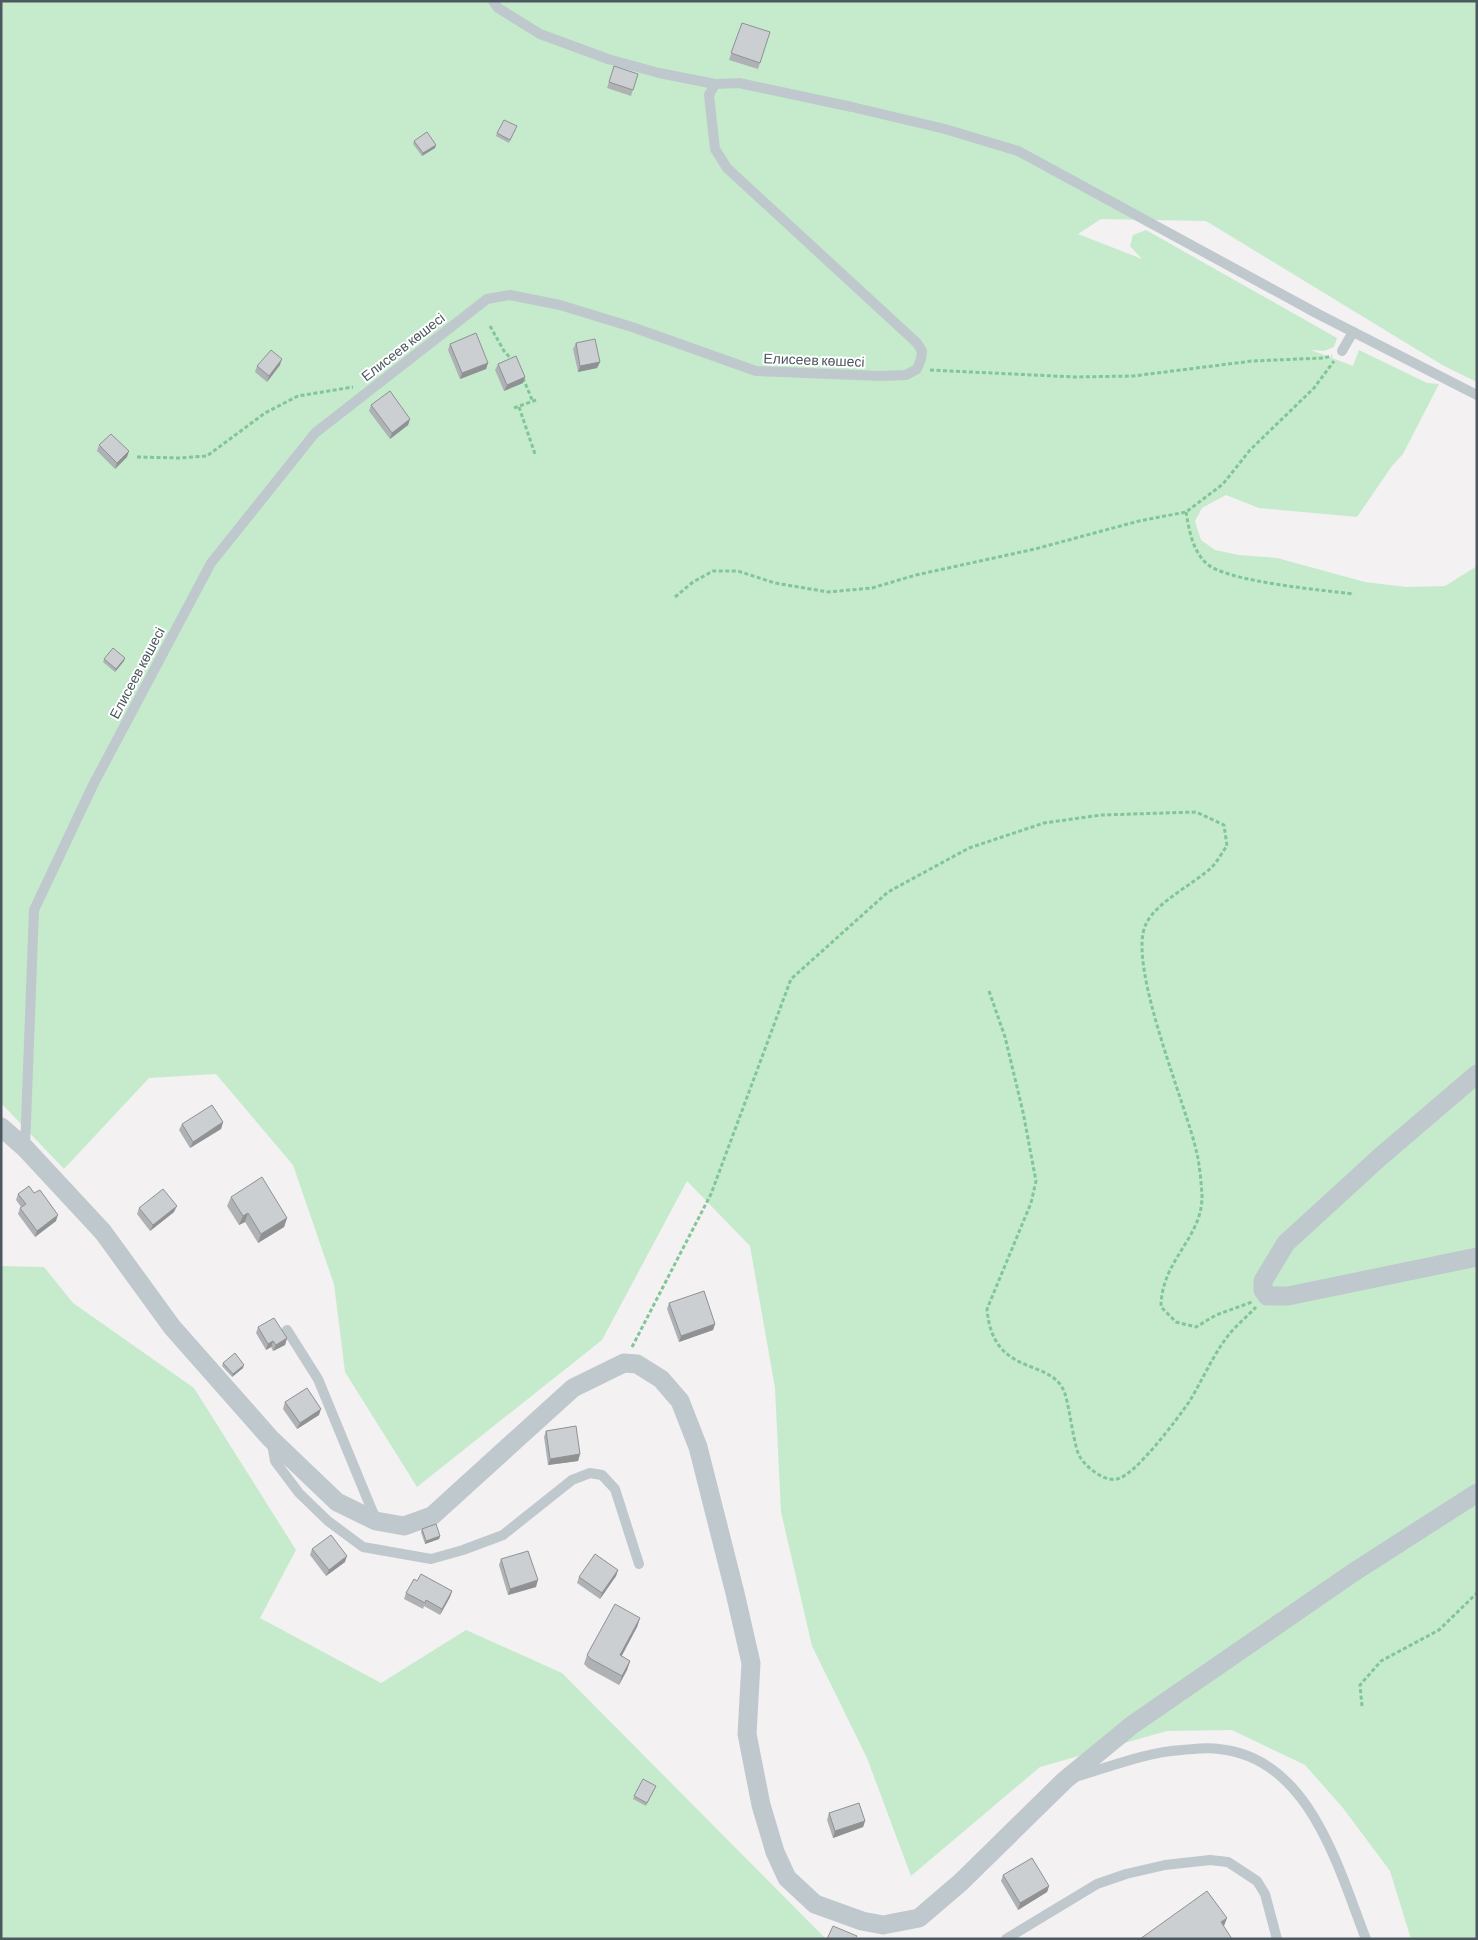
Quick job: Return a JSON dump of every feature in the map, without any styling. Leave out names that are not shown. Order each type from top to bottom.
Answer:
[{"type":"street","points":[[1477,1074],[1380,1157],[1286,1244],[1263,1281],[1263,1290],[1267,1296],[1297,1295],[1477,1257]]},
{"type":"street","points":[[1,1127],[25,1148],[103,1232],[172,1327],[270,1438],[337,1502],[376,1521],[404,1526],[432,1516],[573,1388],[624,1363],[637,1364],[661,1379],[680,1401],[698,1447],[751,1663],[747,1734],[761,1805],[775,1852],[787,1878],[815,1904],[883,1932],[920,1918],[961,1882],[1065,1780],[1132,1725],[1354,1572],[1477,1493]]},
{"type":"lane","points":[[493,1],[498,8],[540,34],[608,59],[660,73],[715,84],[739,83],[852,107],[944,129],[1018,151],[1353,332],[1477,395]]},
{"type":"lane","points":[[715,84],[709,95],[715,149],[727,168],[917,343],[922,350],[917,369]]},
{"type":"lane","name":"Елисеев көшесі","points":[[25,1148],[34,910],[93,784],[211,563],[315,433],[487,299],[510,295],[560,305],[632,327],[756,371],[881,376],[906,375],[917,369]]},
{"type":"lane","points":[[1342,350],[1353,332]]},
{"type":"lane","points":[[287,1330],[318,1379],[376,1521]]},
{"type":"lane","points":[[270,1438],[276,1461],[299,1493],[328,1521],[363,1547],[431,1558],[462,1550],[503,1535],[572,1480],[590,1473],[602,1475],[615,1489],[639,1564]]},
{"type":"lane","points":[[1065,1780],[1144,1757],[1180,1750],[1220,1749],[1258,1760],[1275,1772],[1302,1797],[1315,1815],[1366,1939]]},
{"type":"lane","points":[[1006,1939],[1096,1884],[1126,1874],[1191,1860],[1228,1862],[1257,1881],[1265,1894],[1277,1939]]},
{"type":"path","points":[[490,326],[510,360],[515,362]]},
{"type":"path","points":[[917,369],[1075,377],[1134,376],[1252,361],[1323,358],[1338,354],[1342,350]]},
{"type":"path","points":[[675,596],[693,582],[713,571],[738,571],[774,583],[828,592],[872,588],[1035,549],[1139,521],[1186,512],[1223,484],[1250,450],[1314,388],[1342,350]]},
{"type":"path","points":[[514,408],[534,401],[519,370]]},
{"type":"path","points":[[138,457],[180,458],[207,456],[265,413],[298,396],[341,387],[376,386]]},
{"type":"path","points":[[519,407],[535,454]]},
{"type":"path","points":[[1186,512],[1195,548],[1205,563],[1218,571],[1263,582],[1354,594]]},
{"type":"path","points":[[624,1363],[711,1194],[791,978],[888,892],[969,848],[1044,823],[1101,815],[1196,812],[1224,826],[1227,846],[1212,867],[1176,893],[1154,914],[1146,923],[1141,942],[1148,994],[1198,1154],[1202,1197],[1194,1231],[1169,1269],[1161,1292],[1161,1307],[1176,1322],[1196,1327],[1216,1315],[1267,1296]]},
{"type":"path","points":[[989,991],[1004,1037],[1021,1103],[1036,1181],[1031,1203],[987,1310],[989,1325],[996,1345],[1012,1359],[1036,1371],[1056,1378],[1065,1393],[1079,1456],[1090,1469],[1107,1478],[1116,1479],[1126,1475],[1146,1456],[1188,1403],[1227,1337],[1267,1296]]},
{"type":"path","points":[[1362,1706],[1360,1685],[1381,1661],[1439,1630],[1477,1593]]},
{"type":"green space","points":[[1,1],[1477,1],[1477,382],[1444,366],[1206,221],[1101,219],[1078,234],[1142,259],[1130,246],[1133,235],[1146,230],[1337,338],[1334,347],[1324,351],[1311,350],[1353,366],[1359,350],[1427,383],[1439,384],[1403,454],[1392,466],[1357,517],[1259,508],[1226,495],[1202,508],[1195,521],[1201,540],[1215,550],[1239,555],[1277,558],[1365,582],[1406,587],[1445,586],[1477,566],[1477,1939],[1411,1939],[1390,1871],[1343,1808],[1305,1765],[1232,1730],[1167,1731],[1040,1767],[911,1876],[867,1758],[812,1646],[781,1512],[775,1388],[750,1246],[687,1181],[602,1340],[417,1487],[345,1372],[334,1284],[293,1165],[216,1074],[149,1078],[64,1169],[1,1103]]},
{"type":"green space","points":[[1,1266],[44,1267],[73,1303],[194,1388],[296,1550],[260,1618],[381,1683],[466,1630],[562,1673],[826,1939],[1,1939]]},
{"type":"building","points":[[742,23],[770,32],[760,63],[731,53]]},
{"type":"building","points":[[614,66],[638,74],[633,90],[609,82]]},
{"type":"building","points":[[504,120],[517,126],[510,140],[497,133]]},
{"type":"building","points":[[427,132],[436,145],[423,153],[414,141]]},
{"type":"building","points":[[476,333],[488,363],[462,373],[450,344]]},
{"type":"building","points":[[595,339],[600,362],[580,366],[576,343]]},
{"type":"building","points":[[271,350],[282,359],[269,376],[257,366]]},
{"type":"building","points":[[516,356],[525,377],[507,385],[498,364]]},
{"type":"building","points":[[390,391],[410,419],[392,433],[371,405]]},
{"type":"building","points":[[111,434],[129,451],[117,463],[99,445]]},
{"type":"building","points":[[113,648],[125,658],[116,669],[104,659]]},
{"type":"building","points":[[212,1105],[223,1122],[193,1142],[182,1124]]},
{"type":"building","points":[[262,1177],[287,1218],[261,1234],[248,1213],[243,1216],[231,1197]]},
{"type":"building","points":[[29,1186],[34,1193],[40,1190],[58,1215],[37,1231],[20,1208],[26,1204],[18,1194]]},
{"type":"building","points":[[163,1189],[177,1206],[153,1225],[139,1208]]},
{"type":"building","points":[[704,1291],[715,1324],[681,1336],[669,1303]]},
{"type":"building","points":[[274,1318],[287,1338],[276,1345],[273,1341],[268,1344],[258,1327]]},
{"type":"building","points":[[235,1353],[244,1365],[233,1374],[223,1363]]},
{"type":"building","points":[[307,1388],[321,1409],[300,1423],[285,1402]]},
{"type":"building","points":[[576,1426],[580,1454],[550,1459],[546,1431]]},
{"type":"building","points":[[436,1524],[440,1536],[426,1541],[422,1529]]},
{"type":"building","points":[[331,1535],[347,1556],[329,1570],[312,1549]]},
{"type":"building","points":[[528,1551],[538,1580],[510,1589],[501,1559]]},
{"type":"building","points":[[595,1554],[618,1570],[602,1593],[579,1577]]},
{"type":"building","points":[[421,1574],[452,1591],[442,1609],[426,1600],[425,1603],[406,1593],[414,1579],[417,1581]]},
{"type":"building","points":[[615,1604],[640,1618],[620,1655],[630,1661],[622,1676],[587,1655]]},
{"type":"building","points":[[643,1779],[656,1786],[647,1803],[634,1796]]},
{"type":"building","points":[[859,1803],[865,1821],[835,1831],[829,1813]]},
{"type":"building","points":[[1032,1858],[1049,1886],[1020,1903],[1003,1875]]},
{"type":"building","points":[[1207,1891],[1227,1918],[1221,1922],[1232,1939],[1140,1939]]},
{"type":"building","points":[[833,1926],[857,1936],[855,1939],[827,1939]]}]
